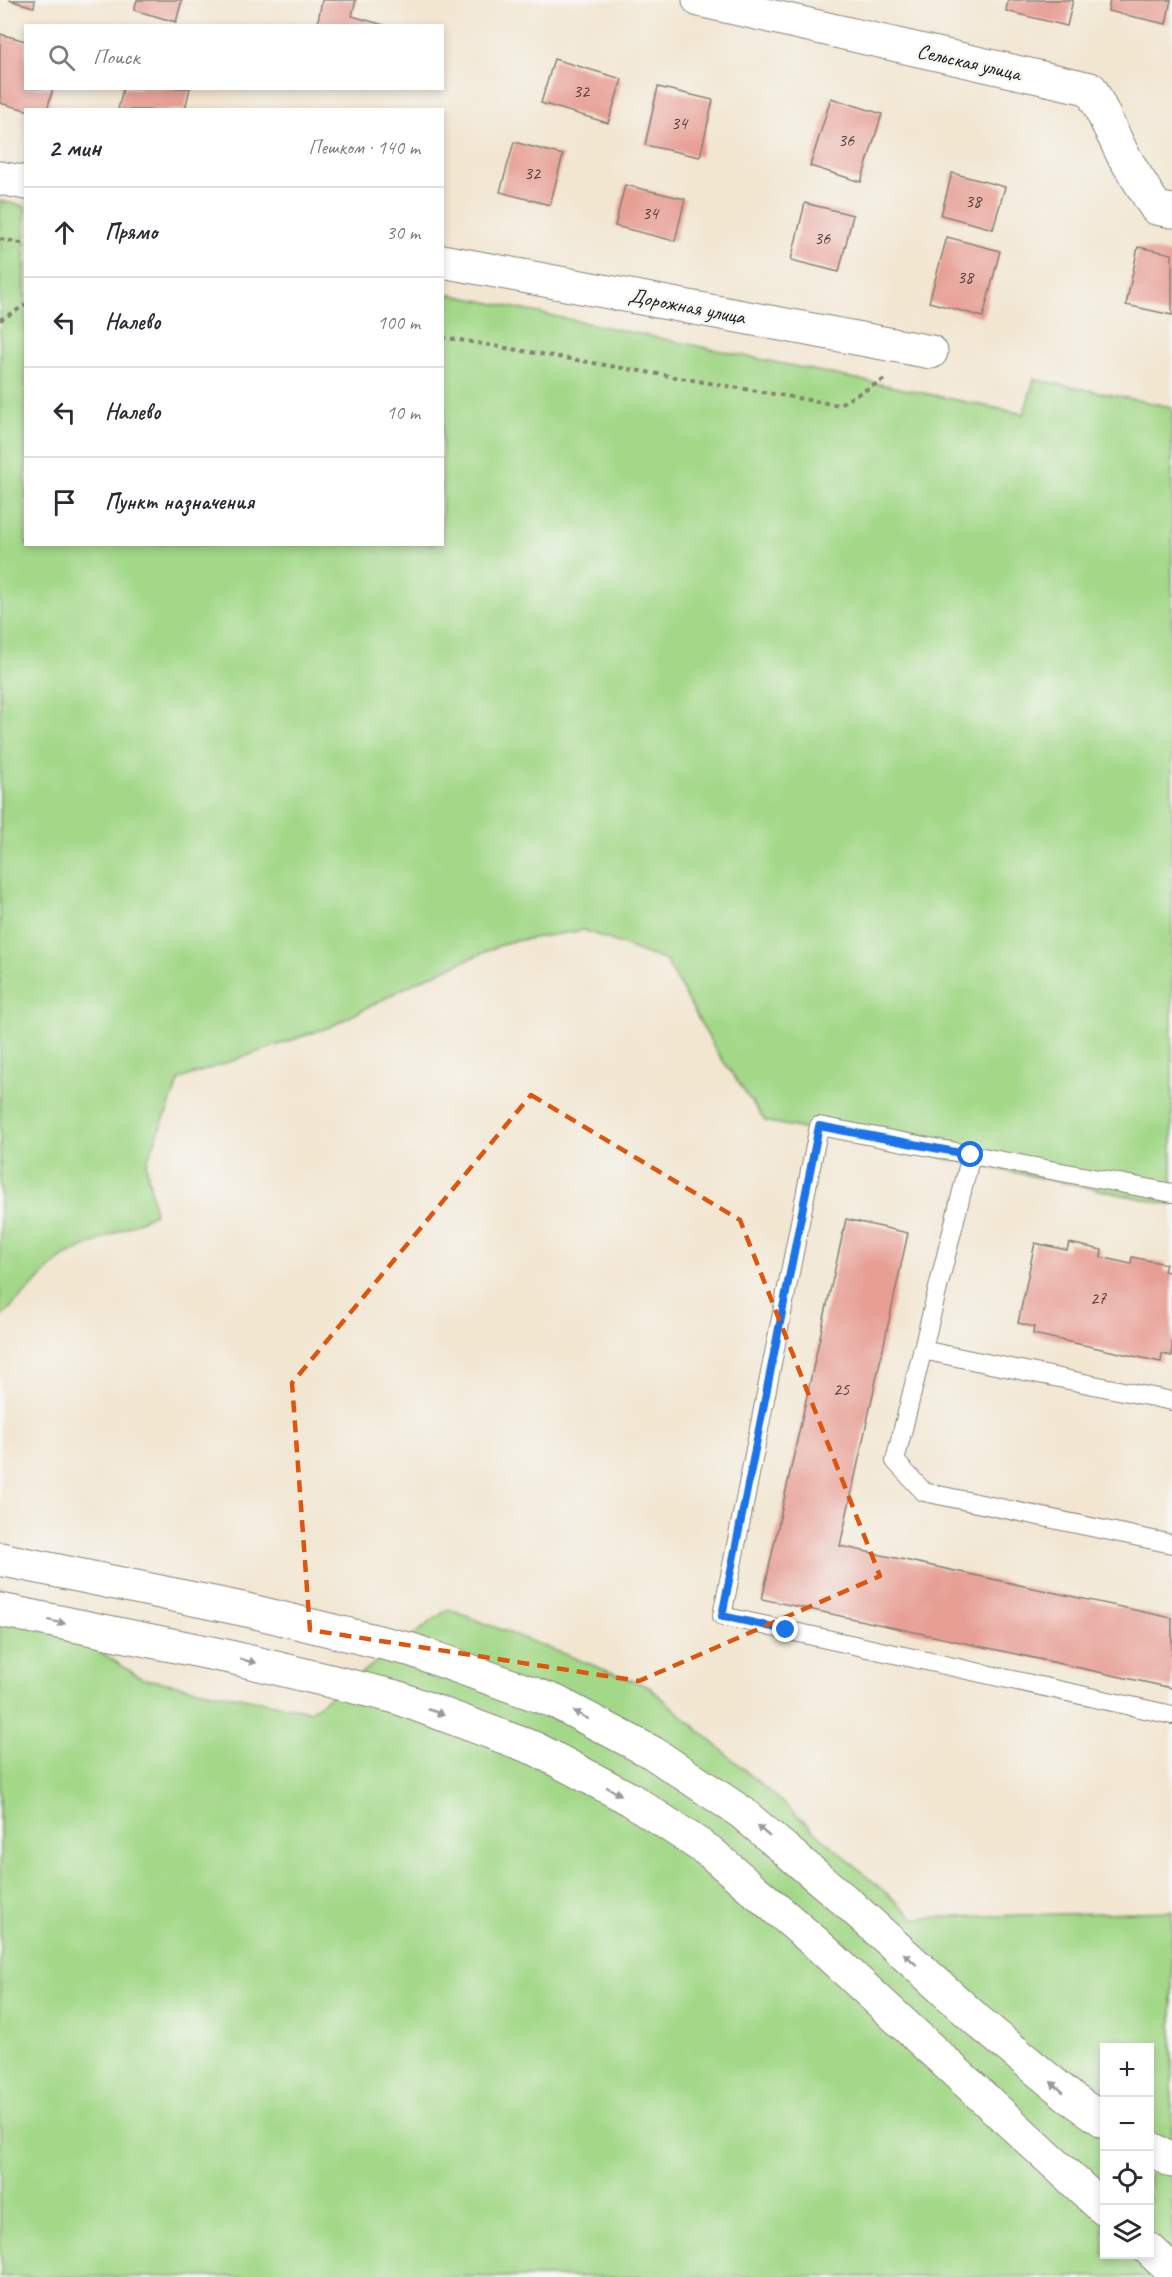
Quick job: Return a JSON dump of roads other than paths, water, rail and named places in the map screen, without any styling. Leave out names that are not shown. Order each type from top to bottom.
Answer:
[{"type":"street","name":"Сельская улица","points":[[699,0],[1091,89],[1123,155],[1156,208],[1172,211]]},
{"type":"street","points":[[0,178],[24,183]]},
{"type":"street","name":"Дорожная улица","points":[[444,261],[932,352]]},
{"type":"street","points":[[0,1559],[247,1611],[412,1650],[556,1702],[653,1754],[741,1812],[848,1903],[979,2022],[1071,2098],[1100,2118]]},
{"type":"street","points":[[0,1610],[231,1657],[396,1697],[536,1749],[630,1799],[710,1852],[807,1935],[1100,2205]]},
{"type":"street","points":[[1154,2151],[1172,2161]]},
{"type":"street","points":[[1154,2255],[1172,2271]]},
{"type":"lane","points":[[1172,1193],[819,1126],[722,1616],[1172,1715]]},
{"type":"lane","points":[[971,1155],[895,1461],[924,1492],[1172,1544]]},
{"type":"lane","points":[[922,1350],[1172,1401]]}]
